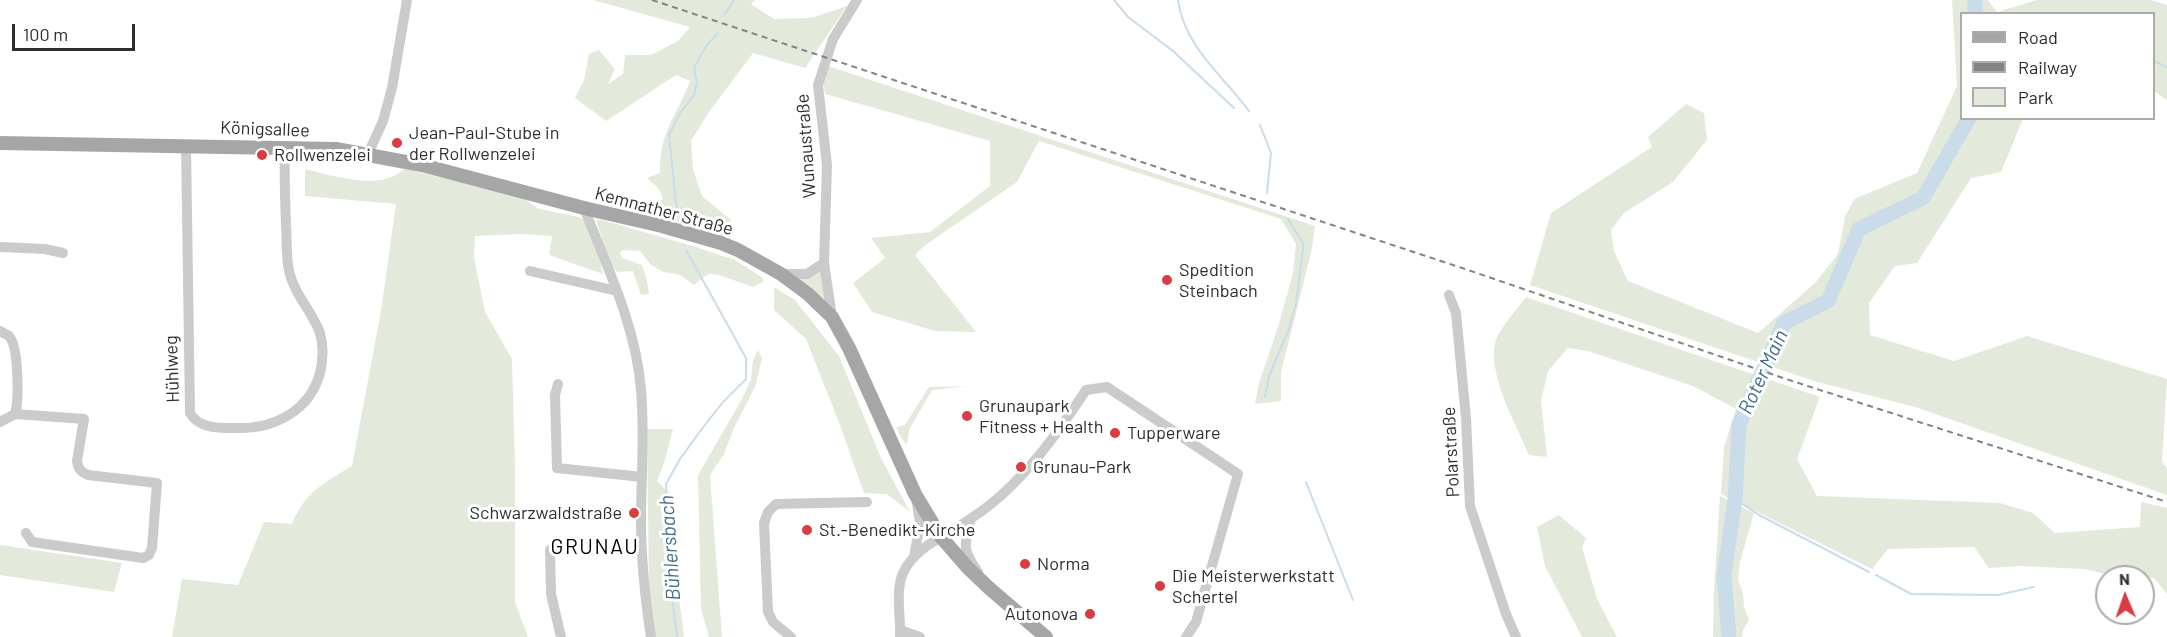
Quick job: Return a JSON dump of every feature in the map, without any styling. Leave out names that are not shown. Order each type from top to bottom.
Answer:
[{"type":"main road","name":"Königsallee","points":[[0,143],[285,147],[336,149],[368,154]]},
{"type":"main road","name":"Kemnather Straße","points":[[368,154],[422,165],[721,243],[761,261],[781,274],[808,294],[832,317],[849,348],[915,494],[942,537],[968,568],[1046,637]]},
{"type":"street","points":[[368,154],[383,121],[392,88],[407,0]]},
{"type":"street","name":"Wunaustraße","points":[[832,317],[824,263],[827,165],[818,85],[833,39],[857,0]]},
{"type":"street","name":"Hühlweg","points":[[186,145],[190,413],[200,424],[240,428],[267,426],[301,407],[316,388],[323,361],[323,344],[319,331],[294,285],[287,260],[285,147]]},
{"type":"street","points":[[584,208],[617,291],[631,334],[641,390],[641,519],[644,590],[651,637]]},
{"type":"street","points":[[0,247],[45,249],[63,253]]},
{"type":"street","points":[[781,274],[807,274],[824,263]]},
{"type":"street","points":[[530,271],[617,291]]},
{"type":"street","name":"Polarstraße","points":[[1449,295],[1456,313],[1465,409],[1470,506],[1506,614],[1516,637]]},
{"type":"street","points":[[0,332],[9,336],[13,345],[18,378],[18,404],[15,414]]},
{"type":"street","points":[[558,384],[555,395],[557,468],[642,477]]},
{"type":"street","points":[[920,637],[900,633],[902,576],[915,557],[970,519],[1009,488],[1051,442],[1086,390],[1107,387],[1238,474],[1196,622],[1186,637]]},
{"type":"street","points":[[0,422],[15,414],[84,418],[77,461],[82,472],[88,475],[157,483],[152,548],[149,555],[143,558],[32,542],[26,533]]},
{"type":"street","points":[[915,494],[920,523],[915,557]]},
{"type":"street","points":[[791,637],[773,622],[768,612],[764,523],[768,512],[776,504],[867,502]]},
{"type":"street","points":[[970,519],[965,541],[966,554],[989,588]]},
{"type":"street","points":[[550,550],[551,594],[561,637]]},
{"type":"green space","points":[[593,0],[755,0],[751,4],[774,19],[811,18],[847,6],[805,68],[753,53],[709,112],[691,141],[693,169],[702,196],[731,220],[723,238],[691,225],[658,216],[655,205],[663,199],[659,189],[647,178],[660,173],[662,146],[690,81],[676,75],[606,121],[575,98],[584,80],[589,54],[599,50],[615,69],[608,84],[623,74],[625,55],[651,55],[678,41],[690,27]]},
{"type":"green space","points":[[1952,0],[1988,0],[1997,12],[1960,12],[1960,120],[2023,120],[2001,172],[1971,178],[1917,263],[1895,266],[1869,303],[1870,335],[1954,361],[2027,336],[2167,379],[2162,461],[2167,469],[2167,495],[1915,407],[1817,382],[1530,285],[1551,213],[1652,147],[1648,137],[1686,104],[1704,113],[1707,140],[1673,182],[1624,213],[1611,230],[1614,251],[1628,281],[1758,333],[1815,283],[1838,254],[1845,217],[1854,199],[1917,173],[1957,86]]},
{"type":"green space","points":[[2037,0],[2151,0],[2167,5],[2167,100],[2155,92],[2155,12],[1997,12]]},
{"type":"green space","points":[[828,66],[1315,226],[1312,249],[1281,372],[1281,401],[1255,404],[1259,383],[1293,273],[1296,244],[1281,219],[1039,141],[1017,182],[924,246],[915,255],[976,332],[935,331],[872,312],[853,283],[885,258],[871,238],[930,232],[990,186],[990,141],[825,94],[823,80]]},
{"type":"green space","points":[[305,169],[347,179],[369,181],[391,177],[405,169],[520,196],[539,209],[579,217],[586,221],[603,274],[549,255],[552,236],[519,234],[475,236],[474,258],[485,312],[512,359],[515,602],[528,637],[172,637],[182,579],[238,585],[264,522],[292,524],[303,504],[316,489],[352,466],[381,311],[396,204],[305,196]]},
{"type":"green space","points":[[596,220],[735,260],[763,278],[763,282],[753,287],[719,275],[708,274],[694,285],[680,275],[664,272],[651,265],[640,251],[622,250],[620,253],[622,258],[642,265],[649,294],[641,295],[633,271],[617,272],[610,263]]},
{"type":"green space","points":[[822,267],[827,298],[823,302],[795,275]]},
{"type":"green space","points":[[774,287],[795,300],[839,356],[881,458],[910,512],[887,494],[864,493],[806,339],[774,310]]},
{"type":"green space","points":[[1526,297],[1820,397],[1797,459],[1817,496],[2000,503],[2033,513],[2055,533],[2140,527],[2141,502],[2167,508],[2167,594],[2155,579],[2155,565],[2095,565],[2095,572],[2021,566],[1989,568],[1974,547],[1888,549],[1872,569],[1721,494],[1724,447],[1736,409],[1693,386],[1588,351],[1568,348],[1548,371],[1541,401],[1547,457],[1529,455],[1503,395],[1494,362],[1494,348],[1498,335]]},
{"type":"green space","points":[[758,350],[762,358],[755,387],[734,428],[724,454],[710,475],[722,637],[709,637],[701,609],[698,475],[742,399],[751,379],[753,360]]},
{"type":"green space","points":[[967,386],[932,390],[909,430],[907,445],[903,441],[896,427],[905,425],[929,387]]},
{"type":"green space","points":[[647,429],[673,429],[657,481],[670,494],[681,572],[679,596],[684,637],[655,637],[649,592]]},
{"type":"green space","points":[[1720,496],[1754,513],[1740,562],[1738,580],[1749,620],[1742,637],[1713,637]]},
{"type":"green space","points":[[1559,515],[1586,538],[1582,547],[1597,599],[1617,637],[1582,637],[1545,566],[1537,527]]},
{"type":"green space","points":[[0,545],[122,563],[114,592],[0,575]]},
{"type":"waterway","name":"Bühlersbach","points":[[724,15],[734,0]]},
{"type":"waterway","points":[[1114,0],[1128,17],[1173,51],[1234,108]]},
{"type":"waterway","points":[[1178,0],[1182,17],[1196,46],[1249,111]]},
{"type":"waterway","name":"Roter Main","points":[[1975,0],[1975,12]]},
{"type":"waterway","points":[[1975,7],[1984,12]]},
{"type":"waterway","name":"Bühlersbach","points":[[677,212],[669,135],[680,113],[694,95],[697,83],[694,68],[706,46],[718,33]]},
{"type":"waterway","points":[[2155,61],[2167,67]]},
{"type":"waterway","name":"Roter Main","points":[[1729,637],[1724,576],[1735,499],[1739,425],[1784,323],[1828,301],[1859,229],[1923,198],[1968,120]]},
{"type":"waterway","points":[[1260,125],[1271,153],[1267,193]]},
{"type":"waterway","points":[[1265,397],[1269,376],[1289,329],[1296,304],[1303,243],[1288,219]]},
{"type":"waterway","name":"Bühlersbach","points":[[677,637],[671,589],[666,484],[680,459],[701,430],[723,402],[746,379],[746,358],[686,250]]},
{"type":"waterway","points":[[1306,482],[1353,600]]},
{"type":"waterway","points":[[1735,499],[1759,515],[1869,572]]},
{"type":"waterway","points":[[1876,575],[1911,594],[1998,595],[2034,587]]},
{"type":"railway","points":[[652,0],[1468,270],[1786,379],[2167,502]]},
{"type":"place","name":"Jean-Paul-Stube in der Rollwenzelei","points":[[397,143]]},
{"type":"place","name":"Rollwenzelei","points":[[262,155]]},
{"type":"place","name":"Spedition Steinbach","points":[[1167,280]]},
{"type":"place","name":"Grunaupark Fitness + Health","points":[[967,416]]},
{"type":"place","name":"Tupperware","points":[[1115,433]]},
{"type":"place","name":"Grunau-Park","points":[[1021,467]]},
{"type":"place","name":"Schwarzwaldstraße","points":[[634,513]]},
{"type":"place","name":"St.-Benedikt-Kirche","points":[[807,530]]},
{"type":"place","name":"Norma","points":[[1025,564]]},
{"type":"place","name":"Die Meisterwerkstatt Schertel","points":[[1160,586]]},
{"type":"place","name":"Autonova","points":[[1090,614]]},
{"type":"district","name":"GRUNAU","points":[[595,547]]}]
